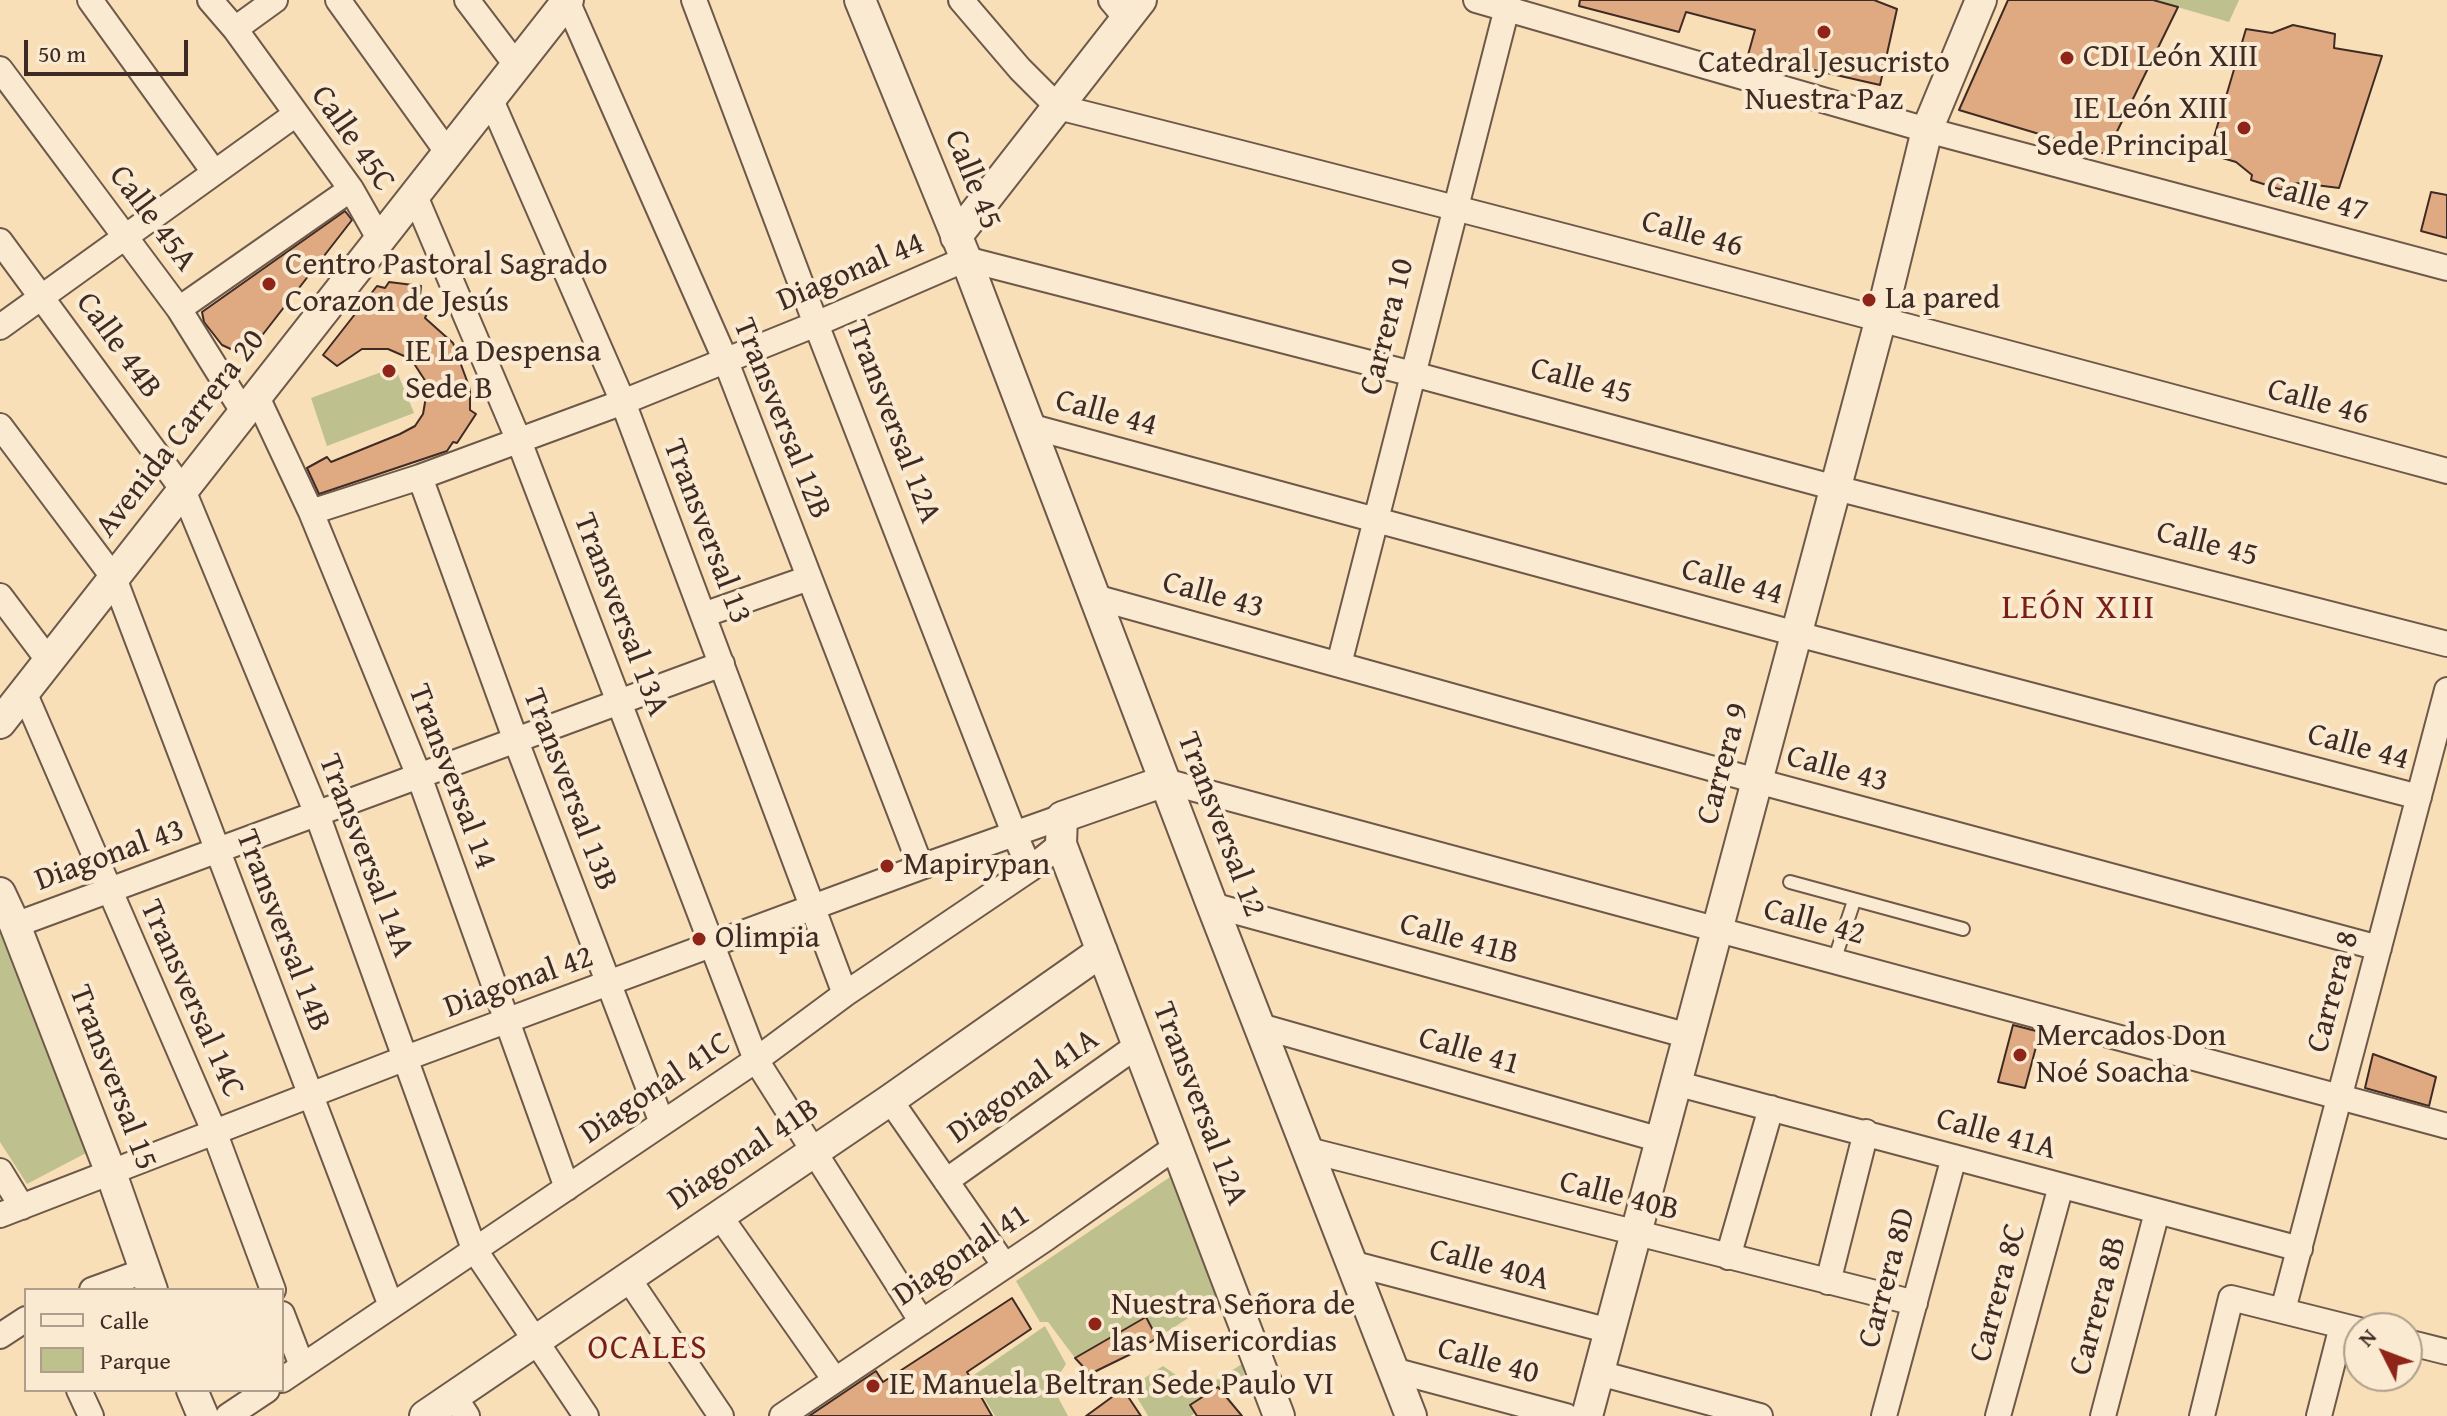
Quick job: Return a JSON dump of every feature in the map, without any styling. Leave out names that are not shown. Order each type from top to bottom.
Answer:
[{"type":"street","points":[[90,0],[214,172]]},
{"type":"street","name":"Calle 45C","points":[[210,0],[235,29],[351,189],[380,240]]},
{"type":"street","points":[[235,29],[275,0]]},
{"type":"street","points":[[338,0],[448,153]]},
{"type":"street","points":[[467,0],[517,66]]},
{"type":"street","name":"Avenida Carrera 20","points":[[0,723],[567,0]]},
{"type":"street","name":"Transversal 12B","points":[[567,0],[725,359],[921,867]]},
{"type":"street","name":"Transversal 12A","points":[[694,0],[816,324],[1030,869]]},
{"type":"street","name":"Calle 45","points":[[860,0],[961,248],[1836,488],[2447,644]]},
{"type":"street","points":[[961,0],[1020,69],[1058,107]]},
{"type":"street","name":"Calle 47","points":[[1476,0],[1927,130],[2447,268]]},
{"type":"street","name":"Carrera 9","points":[[1587,1416],[1881,318],[1927,130],[1981,0]]},
{"type":"street","points":[[961,248],[1126,6]]},
{"type":"street","name":"Carrera 10","points":[[1339,664],[1507,8]]},
{"type":"street","name":"Calle 45A","points":[[0,69],[250,405]]},
{"type":"street","name":"Transversal 13","points":[[491,100],[623,402],[845,994]]},
{"type":"street","name":"Calle 46","points":[[1058,107],[1456,206],[2447,471]]},
{"type":"street","points":[[0,327],[296,114]]},
{"type":"street","points":[[179,309],[351,189]]},
{"type":"street","name":"Transversal 13A","points":[[415,196],[519,441],[756,1060]]},
{"type":"street","name":"Calle 44B","points":[[0,241],[183,490]]},
{"type":"street","name":"Diagonal 44","points":[[311,512],[519,441],[816,324],[961,248]]},
{"type":"street","name":"Transversal 12","points":[[961,248],[1411,1416]]},
{"type":"street","name":"Transversal 14","points":[[250,405],[311,512],[419,776],[567,1188]]},
{"type":"street","name":"Transversal 14B","points":[[0,426],[114,578],[391,1306]]},
{"type":"street","name":"Calle 44","points":[[1029,426],[1797,634],[2419,797]]},
{"type":"street","name":"Transversal 13B","points":[[420,477],[516,741],[662,1123]]},
{"type":"street","name":"Transversal 14A","points":[[183,490],[317,814],[474,1249]]},
{"type":"street","points":[[703,615],[809,578]]},
{"type":"street","points":[[0,596],[49,661]]},
{"type":"street","name":"Calle 43","points":[[1095,597],[1757,781],[2379,948]]},
{"type":"street","name":"Diagonal 43","points":[[15,925],[722,664]]},
{"type":"street","name":"Carrera 8","points":[[2283,1310],[2447,690]]},
{"type":"street","name":"Transversal 14C","points":[[24,692],[214,1131],[272,1288]]},
{"type":"street","points":[[1061,831],[1165,781]]},
{"type":"street","name":"Calle 42","points":[[1165,781],[2447,1126]]},
{"type":"street","name":"Transversal 12A","points":[[1061,831],[1102,951],[1279,1416]]},
{"type":"street","name":"Diagonal 42","points":[[11,1211],[406,1058],[1014,833],[1061,831]]},
{"type":"street","name":"Diagonal 41C","points":[[292,1373],[756,1060],[845,994],[1030,869],[1061,831]]},
{"type":"street","name":"Transversal 15","points":[[0,893],[111,1173],[148,1281]]},
{"type":"street","name":"Calle 41B","points":[[1212,905],[1689,1036]]},
{"type":"street","name":"Diagonal 41B","points":[[425,1416],[461,1406],[536,1341],[890,1100],[1102,951]]},
{"type":"street","name":"Calle 41","points":[[1260,1026],[1661,1140]]},
{"type":"street","name":"Diagonal 41A","points":[[946,1181],[1138,1045]]},
{"type":"street","points":[[756,1060],[922,1322]]},
{"type":"street","name":"Calle 41A","points":[[1675,1083],[2300,1249]]},
{"type":"street","points":[[890,1100],[1005,1266]]},
{"type":"street","points":[[1728,1257],[1771,1108]]},
{"type":"street","points":[[1828,1282],[1866,1132]]},
{"type":"street","name":"Diagonal 41","points":[[795,1413],[835,1380],[1177,1146]]},
{"type":"street","name":"Calle 40B","points":[[1308,1150],[1915,1303]]},
{"type":"street","name":"Carrera 8D","points":[[1884,1416],[1954,1157]]},
{"type":"street","points":[[0,1171],[11,1211]]},
{"type":"street","name":"Carrera 8C","points":[[1998,1416],[2061,1186]]},
{"type":"street","name":"Carrera 8B","points":[[2103,1416],[2157,1212]]},
{"type":"street","points":[[719,1215],[835,1380]]},
{"type":"street","points":[[474,1249],[586,1416]]},
{"type":"street","name":"Calle 40A","points":[[1351,1263],[1610,1331]]},
{"type":"street","points":[[628,1278],[721,1416]]},
{"type":"street","points":[[104,1288],[148,1281]]},
{"type":"street","points":[[2202,1416],[2231,1298],[2343,1326]]},
{"type":"street","points":[[0,1336],[24,1320]]},
{"type":"street","points":[[284,1326],[292,1373]]},
{"type":"street","points":[[2423,1346],[2447,1352]]},
{"type":"street","points":[[2319,1416],[2343,1350]]},
{"type":"street","name":"Calle 40","points":[[1393,1370],[1566,1416]]},
{"type":"street","points":[[1599,1373],[1691,1407],[1760,1416]]},
{"type":"street","points":[[80,1392],[91,1416]]},
{"type":"street","points":[[193,1392],[203,1416]]},
{"type":"street","points":[[228,1416],[264,1392]]},
{"type":"lane","points":[[1790,882],[1963,929]]},
{"type":"lane","points":[[1834,961],[1854,901]]},
{"type":"green space","points":[[2153,0],[2239,0],[2229,22]]},
{"type":"green space","points":[[395,367],[414,413],[327,446],[311,398]]},
{"type":"green space","points":[[0,923],[86,1153],[27,1184],[0,1142]]},
{"type":"green space","points":[[1173,1175],[1220,1298],[1157,1338],[1146,1318],[1075,1358],[1048,1322],[1040,1322],[1016,1281]]},
{"type":"green space","points":[[1045,1326],[1066,1364],[1052,1386],[1068,1416],[995,1416],[971,1377]]},
{"type":"green space","points":[[1242,1364],[1245,1378],[1221,1390],[1218,1387],[1190,1405],[1195,1413],[1191,1416],[1148,1416],[1131,1387],[1163,1366],[1199,1391]]},
{"type":"building","name":"Catedral Jesucristo Nuestra Paz","points":[[1580,0],[1874,0],[1897,9],[1880,85],[1748,55],[1755,30],[1686,12],[1679,32],[1579,6]]},
{"type":"building","name":"CDI León XIII","points":[[2008,0],[2153,0],[2178,7],[2106,154],[1959,110]]},
{"type":"building","points":[[2293,25],[2335,34],[2334,48],[2382,56],[2339,188],[2300,183],[2283,185],[2282,190],[2251,180],[2252,175],[2236,162],[2209,154],[2246,29],[2272,33]]},
{"type":"building","points":[[2431,192],[2447,195],[2447,238],[2421,231]]},
{"type":"building","name":"Centro Pastoral Sagrado Corazon de Jesús","points":[[345,211],[352,220],[246,356],[222,345],[204,322],[202,312]]},
{"type":"building","points":[[389,282],[421,286],[420,296],[433,299],[425,318],[453,343],[470,389],[470,410],[476,414],[457,443],[453,442],[447,451],[319,494],[307,468],[327,457],[331,462],[400,434],[415,426],[423,414],[428,385],[411,359],[388,349],[362,349],[337,366],[323,355],[377,286],[385,288]]},
{"type":"building","name":"Mercados Don Noé Soacha","points":[[2013,1025],[2040,1032],[2025,1088],[1998,1082]]},
{"type":"building","points":[[2373,1054],[2436,1077],[2429,1106],[2365,1088]]},
{"type":"building","points":[[1012,1298],[1031,1329],[967,1372],[992,1416],[809,1416],[876,1371],[883,1382]]},
{"type":"building","points":[[1146,1317],[1157,1338],[1135,1352],[1090,1374],[1075,1358]]},
{"type":"building","points":[[1218,1387],[1242,1416],[1197,1416],[1190,1405]]},
{"type":"building","points":[[1123,1389],[1141,1416],[1086,1416]]},
{"type":"place","name":"Catedral Jesucristo Nuestra Paz","points":[[1824,32]]},
{"type":"place","name":"CDI León XIII","points":[[2067,58]]},
{"type":"place","name":"IE León XIII Sede Principal","points":[[2244,128]]},
{"type":"place","name":"Centro Pastoral Sagrado Corazon de Jesús","points":[[269,284]]},
{"type":"place","name":"La pared","points":[[1869,300]]},
{"type":"place","name":"IE La Despensa Sede B","points":[[389,371]]},
{"type":"place","name":"Mapirypan","points":[[887,866]]},
{"type":"place","name":"Olimpia","points":[[699,939]]},
{"type":"place","name":"Mercados Don Noé Soacha","points":[[2020,1055]]},
{"type":"place","name":"Nuestra Señora de las Misericordias","points":[[1095,1324]]},
{"type":"place","name":"IE Manuela Beltran Sede Paulo VI","points":[[873,1386]]},
{"type":"district","name":"LEÓN XIII","points":[[2079,609]]},
{"type":"district","name":"OCALES","points":[[648,1349]]}]
